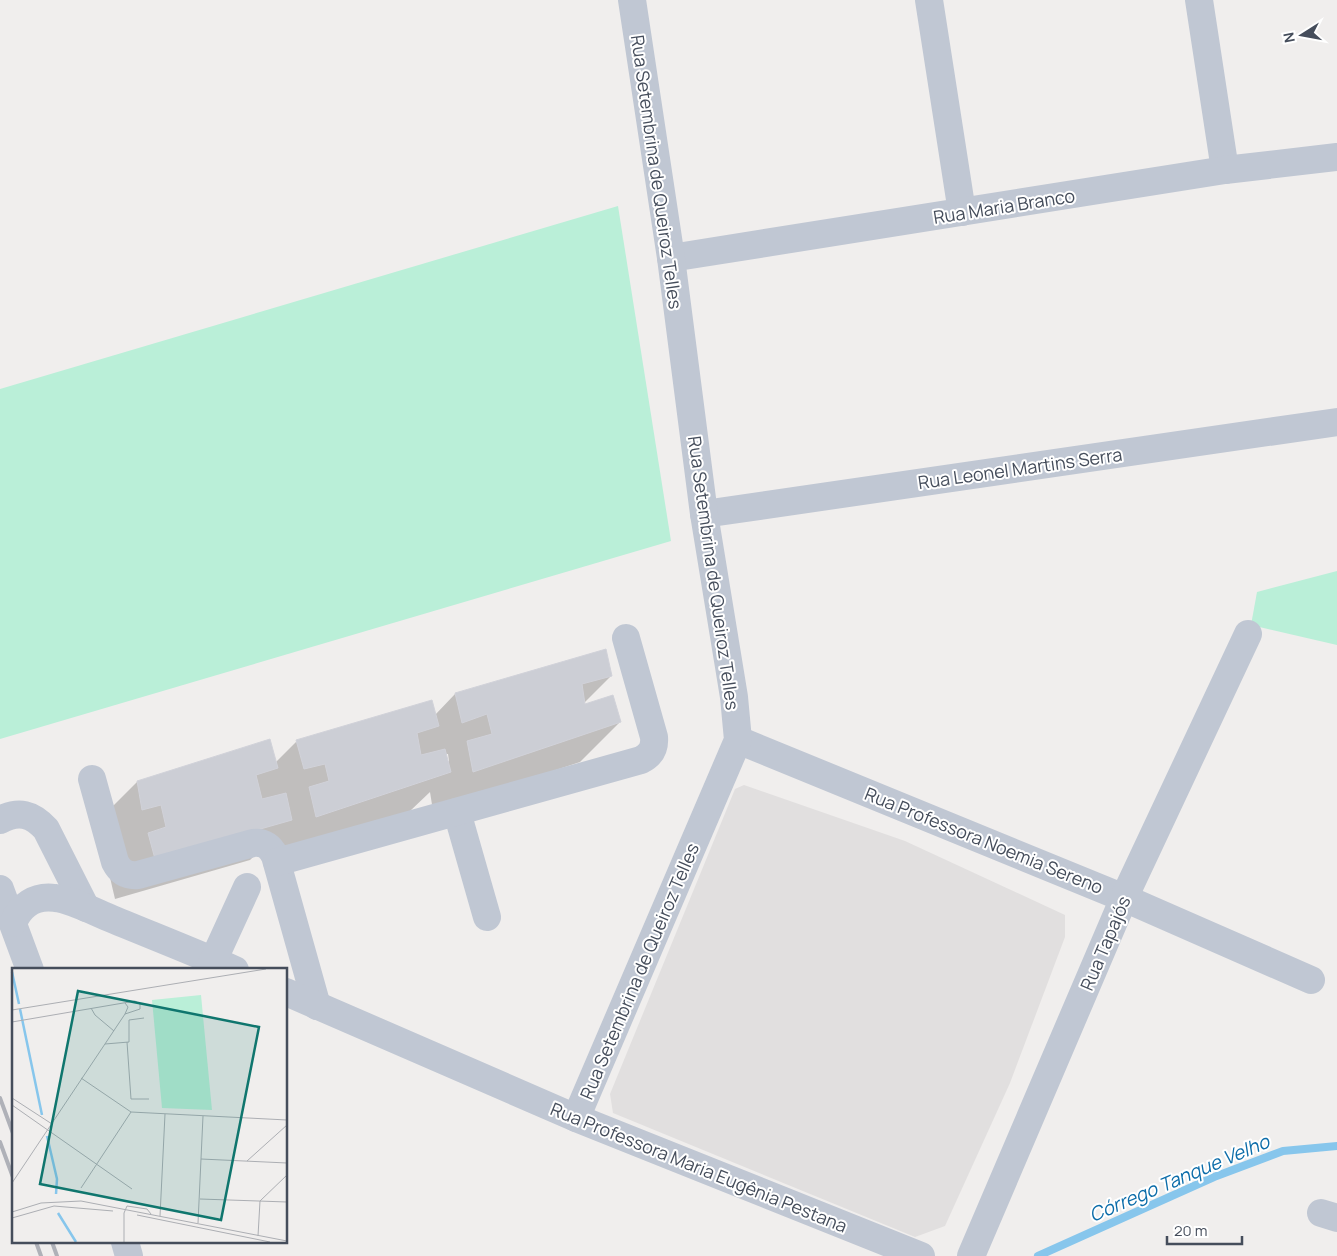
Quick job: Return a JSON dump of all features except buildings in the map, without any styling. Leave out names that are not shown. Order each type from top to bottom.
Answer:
[{"type":"street","name":"Rua Setembrina de Queiroz Telles","points":[[576,1118],[738,740],[734,697],[704,514],[671,258],[632,0]]},
{"type":"street","points":[[929,0],[962,212]]},
{"type":"street","points":[[1199,0],[1225,170]]},
{"type":"street","name":"Rua Maria Branco","points":[[671,258],[1225,170],[1337,157]]},
{"type":"street","name":"Rua Leonel Martins Serra","points":[[704,514],[1337,422]]},
{"type":"street","name":"Rua Tapajós","points":[[971,1256],[1124,898],[1248,634]]},
{"type":"street","points":[[277,862],[647,757],[654,744],[654,737],[626,638]]},
{"type":"street","name":"Rua Professora Noemia Sereno","points":[[738,740],[1124,898],[1311,980]]},
{"type":"street","points":[[92,779],[115,862],[124,873],[131,876],[260,842],[272,849],[317,1006]]},
{"type":"street","points":[[457,812],[487,917]]},
{"type":"street","points":[[0,820],[9,815],[25,814],[37,820],[46,830],[86,908]]},
{"type":"street","points":[[13,923],[17,913],[27,904],[38,898],[55,898],[86,908],[219,967],[247,887]]},
{"type":"street","points":[[0,889],[29,968]]},
{"type":"street","points":[[288,971],[303,952]]},
{"type":"street","name":"Rua Professora Maria Eugênia Pestana","points":[[288,993],[576,1118],[920,1256]]},
{"type":"street","points":[[125,1244],[129,1256]]},
{"type":"shaded area","points":[[744,785],[905,841],[1065,915],[1065,937],[1010,1083],[945,1226],[915,1237],[613,1113],[610,1094],[735,789]]},
{"type":"green space","points":[[618,206],[671,541],[0,739],[0,389]]},
{"type":"green space","points":[[1337,571],[1337,645],[1251,625],[1257,592]]},
{"type":"waterway","name":"Córrego Tanque Velho","points":[[1038,1256],[1214,1177],[1283,1151],[1337,1146]]},
{"type":"railway","points":[[0,1098],[12,1131]]},
{"type":"railway","points":[[0,1142],[12,1175]]},
{"type":"railway","points":[[37,1244],[41,1256]]},
{"type":"railway","points":[[53,1244],[57,1256]]}]
